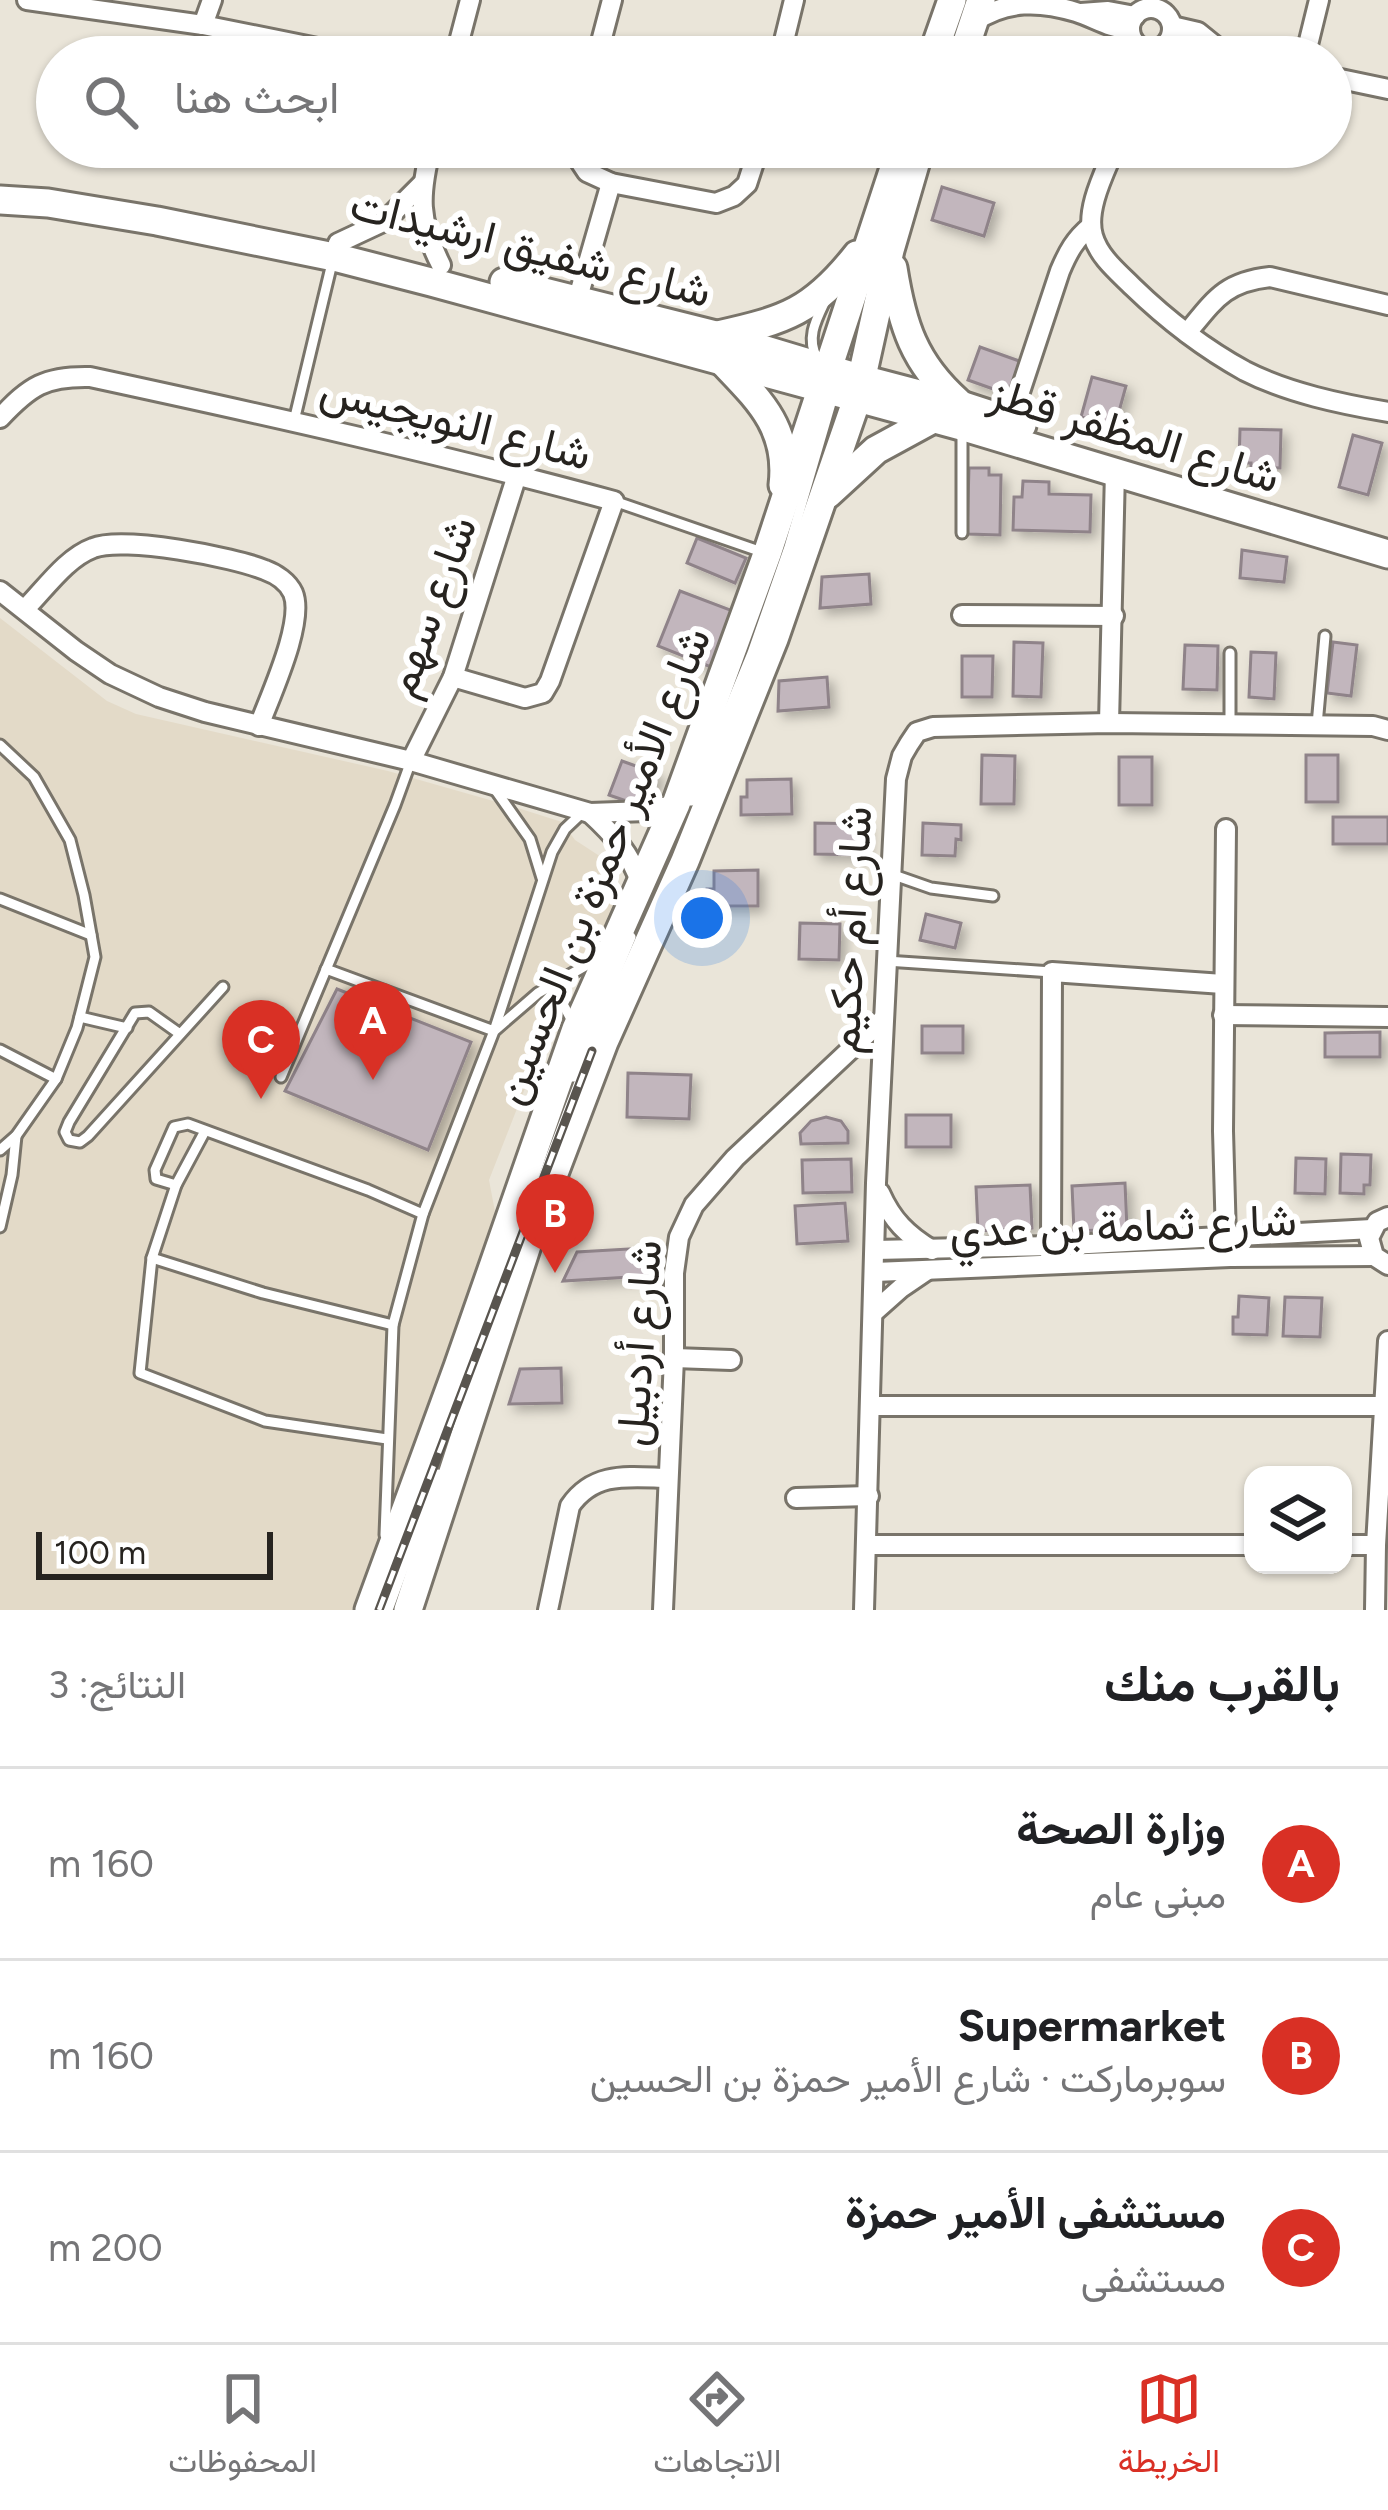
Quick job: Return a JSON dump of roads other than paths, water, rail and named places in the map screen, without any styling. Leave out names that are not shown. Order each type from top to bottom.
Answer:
[{"type":"main road","points":[[922,36],[933,0]]},
{"type":"main road","points":[[939,36],[952,0]]},
{"type":"main road","points":[[960,36],[975,7]]},
{"type":"main road","name":"شارع الأمير حمزة بن الحسين","points":[[408,1610],[529,1239],[604,1042],[686,861],[751,699],[822,502],[841,387],[896,168]]},
{"type":"main road","name":"شارع الأمير حمزة بن الحسين","points":[[879,246],[911,168]]},
{"type":"main road","name":"شارع شفيق ارشيدات","points":[[0,182],[98,196],[336,250],[719,348]]},
{"type":"main road","name":"شارع شفيق ارشيدات","points":[[0,200],[48,203],[441,265],[577,301],[841,387]]},
{"type":"main road","points":[[778,518],[784,474],[774,424],[719,348],[811,303],[879,246],[910,340],[962,415]]},
{"type":"main road","name":"شارع الأمير حمزة بن الحسين","points":[[369,1610],[576,1029],[649,880],[778,518],[841,387]]},
{"type":"main road","name":"شارع المظفر قطز","points":[[841,387],[1010,422],[1388,536]]},
{"type":"main road","name":"شارع المظفر قطز","points":[[841,387],[933,419],[962,415],[1115,471],[1388,554]]},
{"type":"main road","points":[[822,502],[876,450],[933,419]]},
{"type":"street","points":[[27,0],[257,36]]},
{"type":"street","points":[[202,25],[212,0]]},
{"type":"street","points":[[461,36],[470,0]]},
{"type":"street","points":[[603,36],[612,0]]},
{"type":"street","points":[[785,36],[794,0]]},
{"type":"street","points":[[1310,36],[1318,0]]},
{"type":"street","points":[[975,7],[999,9],[1031,1],[1081,13],[1108,10],[1150,29]]},
{"type":"street","points":[[1352,81],[1388,89]]},
{"type":"street","points":[[426,168],[424,218],[441,265]]},
{"type":"street","points":[[584,168],[611,183],[716,203],[747,184],[752,168]]},
{"type":"street","points":[[1107,168],[1091,226],[1094,239],[1112,267],[1149,302],[1247,372],[1308,394],[1388,412]]},
{"type":"street","points":[[577,301],[611,183]]},
{"type":"street","points":[[336,250],[385,221],[422,184]]},
{"type":"street","points":[[1010,422],[1060,271],[1069,250],[1091,226]]},
{"type":"street","points":[[1187,333],[1219,294],[1251,279],[1270,277],[1388,304]]},
{"type":"street","name":"شارع النويجيس","points":[[0,418],[25,392],[63,376],[90,377],[294,421],[614,501],[543,693],[525,698],[453,677]]},
{"type":"street","points":[[1109,723],[1115,471]]},
{"type":"street","name":"شارع سهم","points":[[411,761],[453,677],[517,475]]},
{"type":"street","points":[[25,609],[80,554],[99,545],[123,543],[184,551],[264,569],[286,583],[296,614],[259,726]]},
{"type":"street","points":[[0,591],[76,651],[133,686],[205,712],[411,761],[587,812],[647,812],[676,804]]},
{"type":"street","points":[[962,615],[1114,616]]},
{"type":"street","name":"شارع أم حكيم","points":[[864,1610],[876,1183],[896,779],[902,756],[917,732],[933,727],[1109,723],[1373,726],[1388,730]]},
{"type":"street","points":[[587,812],[624,847],[649,880]]},
{"type":"street","points":[[1226,829],[1226,1238]]},
{"type":"street","points":[[1051,1246],[1052,972],[1223,984]]},
{"type":"street","points":[[1223,1015],[1388,1017]]},
{"type":"street","name":"شارع أردبيل","points":[[663,1610],[679,1237],[694,1204],[735,1158],[884,1019]]},
{"type":"street","points":[[876,1183],[896,1223],[932,1250]]},
{"type":"street","points":[[1380,1223],[1370,1247],[1381,1261]]},
{"type":"street","name":"شارع ثمامة بن عدي","points":[[875,1250],[1226,1238],[1380,1223]]},
{"type":"street","name":"شارع ثمامة بن عدي","points":[[875,1272],[1230,1257],[1381,1261]]},
{"type":"street","points":[[874,1312],[926,1271]]},
{"type":"street","points":[[1375,1610],[1388,1341]]},
{"type":"street","points":[[674,1358],[730,1360]]},
{"type":"street","points":[[871,1406],[1384,1406]]},
{"type":"street","points":[[548,1610],[570,1506],[578,1494],[608,1478],[667,1478]]},
{"type":"street","points":[[796,1498],[869,1496]]},
{"type":"street","points":[[868,1544],[1244,1545]]},
{"type":"street","points":[[1352,1545],[1376,1545]]},
{"type":"lane","points":[[294,421],[336,250]]},
{"type":"lane","points":[[837,281],[812,336],[813,350],[841,387]]},
{"type":"lane","points":[[649,880],[712,754],[752,653],[841,387]]},
{"type":"lane","points":[[447,1451],[592,1051],[767,638],[841,387]]},
{"type":"lane","points":[[962,415],[962,533]]},
{"type":"lane","points":[[614,501],[767,554]]},
{"type":"lane","points":[[1317,725],[1325,636]]},
{"type":"lane","points":[[1229,653],[1230,724]]},
{"type":"lane","points":[[0,745],[34,777],[70,840],[95,958],[80,1017],[56,1079],[16,1136],[0,1150]]},
{"type":"lane","points":[[281,1077],[411,761]]},
{"type":"lane","points":[[491,784],[530,839],[543,879]]},
{"type":"lane","points":[[385,1570],[392,1325],[423,1214],[494,1031],[558,838],[587,812]]},
{"type":"lane","points":[[891,874],[931,888],[993,896]]},
{"type":"lane","points":[[0,899],[91,935]]},
{"type":"lane","points":[[494,1031],[538,993],[623,941]]},
{"type":"lane","points":[[568,1093],[623,941]]},
{"type":"lane","points":[[886,962],[1052,972]]},
{"type":"lane","points":[[326,969],[494,1031]]},
{"type":"lane","points":[[553,985],[576,1029]]},
{"type":"lane","points":[[180,1034],[144,1010],[135,1013],[69,1122],[65,1132],[69,1140],[80,1142],[88,1136],[223,987]]},
{"type":"lane","points":[[80,1017],[127,1028]]},
{"type":"lane","points":[[0,1050],[56,1079]]},
{"type":"lane","points":[[384,1610],[559,1114]]},
{"type":"lane","points":[[176,1185],[156,1179],[155,1174],[172,1131],[181,1124],[423,1214]]},
{"type":"lane","points":[[206,1131],[176,1185],[152,1258],[140,1373],[265,1421],[386,1439]]},
{"type":"lane","points":[[0,1227],[16,1136]]},
{"type":"lane","points":[[152,1258],[263,1293],[392,1325]]},
{"type":"lane","points":[[384,1610],[439,1472]]},
{"type":"railway","points":[[379,1610],[592,1051]]},
{"type":"place","name":"وزارة الصحة","points":[[373,1080]]},
{"type":"place","name":"مستشفى الأمير حمزة","points":[[261,1099]]},
{"type":"place","name":"Supermarket","points":[[555,1273]]}]
